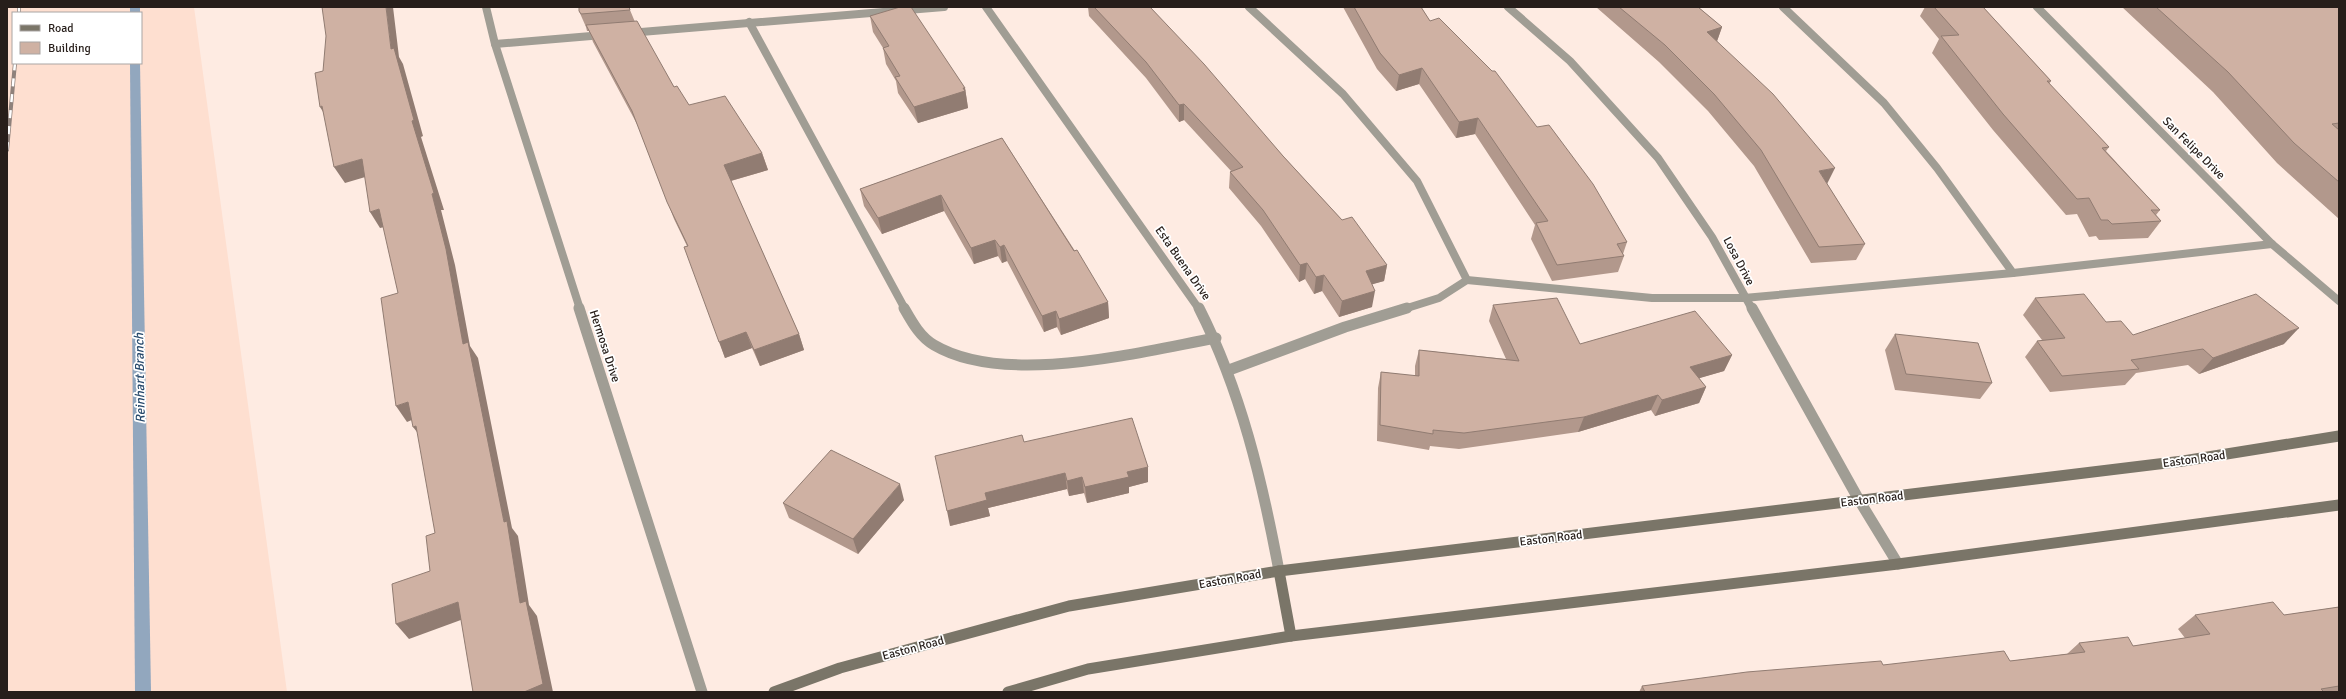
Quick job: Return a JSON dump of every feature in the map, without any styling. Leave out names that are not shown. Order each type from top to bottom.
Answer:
[{"type":"main road","name":"Easton Road","points":[[774,692],[840,668],[1069,606],[1279,571],[2183,461],[2339,436]]},
{"type":"main road","points":[[1008,692],[1088,669],[1291,636],[1898,564],[2339,505]]},
{"type":"main road","points":[[1279,571],[1291,636]]},
{"type":"street","name":"Hermosa Drive","points":[[486,7],[496,44],[702,692]]},
{"type":"street","points":[[496,44],[944,7]]},
{"type":"street","name":"Esta Buena Drive","points":[[986,7],[1196,302],[1216,338],[1229,370],[1259,469],[1279,571]]},
{"type":"street","points":[[1249,7],[1343,94],[1416,181],[1440,223],[1467,280]]},
{"type":"street","name":"Losa Drive","points":[[1508,7],[1570,61],[1658,158],[1712,237],[1744,298],[1859,500],[1898,564]]},
{"type":"street","points":[[1783,7],[1884,103],[1937,168],[2013,273]]},
{"type":"street","name":"San Felipe Drive","points":[[2037,7],[2272,244],[2339,300]]},
{"type":"street","points":[[748,22],[915,328],[934,346],[960,356],[989,362],[1030,366],[1070,363],[1216,338]]},
{"type":"street","points":[[1229,370],[1345,327],[1439,298],[1467,280],[1652,298],[1744,298],[2013,273],[2272,244]]},
{"type":"shaded area","points":[[7,7],[194,7],[287,692],[7,692]]},
{"type":"building","points":[[322,7],[386,7],[391,49],[394,48],[414,120],[412,121],[434,193],[432,194],[446,249],[463,344],[468,342],[504,522],[507,521],[520,603],[526,601],[543,684],[524,692],[473,692],[458,602],[396,624],[392,584],[430,571],[426,536],[435,533],[416,426],[413,427],[408,402],[396,406],[381,298],[398,293],[379,209],[370,212],[362,159],[334,167],[322,106],[320,107],[315,73],[323,71],[326,36]]},
{"type":"building","points":[[579,7],[629,7],[630,10],[581,14]]},
{"type":"building","points":[[900,7],[911,7],[965,88],[963,88],[965,91],[914,107],[895,77],[900,76],[883,48],[889,46],[870,16]]},
{"type":"building","points":[[1094,7],[1150,7],[1204,64],[1283,156],[1342,220],[1352,217],[1387,265],[1366,271],[1375,291],[1342,301],[1324,275],[1316,277],[1307,263],[1300,265],[1263,210],[1230,172],[1243,167],[1184,104],[1179,105],[1146,62]]},
{"type":"building","points":[[1354,7],[1421,7],[1430,21],[1439,18],[1492,71],[1495,71],[1537,127],[1549,125],[1593,184],[1627,242],[1617,244],[1624,256],[1557,265],[1536,223],[1548,221],[1478,118],[1459,122],[1422,68],[1399,75],[1380,53]]},
{"type":"building","points":[[1619,7],[1698,7],[1722,27],[1707,32],[1773,94],[1835,168],[1819,171],[1865,244],[1819,247],[1761,150],[1714,94],[1665,45]]},
{"type":"building","points":[[1934,7],[1983,7],[2051,81],[2047,81],[2109,147],[2102,148],[2160,210],[2151,210],[2161,221],[2112,224],[2108,220],[2101,220],[2089,198],[2077,199],[2003,114],[1941,36],[1959,35]]},
{"type":"building","points":[[2156,7],[2339,7],[2339,123],[2332,124],[2339,130],[2339,182],[2294,143],[2228,72]]},
{"type":"building","points":[[637,21],[674,87],[677,86],[689,105],[725,96],[762,153],[724,165],[799,334],[754,350],[746,332],[719,342],[684,247],[688,246],[667,202],[632,111],[586,25]]},
{"type":"building","points":[[1002,138],[1074,251],[1077,250],[1108,302],[1059,319],[1056,311],[1042,316],[1004,245],[1000,247],[995,240],[971,248],[941,195],[878,218],[860,189]]},
{"type":"building","points":[[2084,294],[2106,322],[2121,321],[2133,335],[2256,294],[2299,328],[2213,358],[2203,349],[2131,360],[2139,369],[2062,376],[2037,341],[2065,338],[2035,298]]},
{"type":"building","points":[[1557,298],[1580,344],[1695,311],[1732,355],[1690,367],[1706,387],[1662,400],[1658,395],[1584,417],[1464,433],[1433,430],[1433,434],[1380,425],[1381,372],[1419,376],[1419,350],[1519,361],[1493,305]]},
{"type":"building","points":[[1895,334],[1978,343],[1992,383],[1906,374]]},
{"type":"building","points":[[1132,418],[1148,467],[1127,472],[1129,477],[1085,487],[1082,477],[1067,481],[1065,473],[985,493],[987,500],[947,511],[935,456],[1022,435],[1024,442]]},
{"type":"building","points":[[831,450],[900,484],[853,539],[783,503]]},
{"type":"building","points":[[2273,602],[2284,615],[2339,607],[2339,686],[2321,689],[2324,692],[1645,692],[1642,686],[1747,672],[1881,661],[1883,665],[2004,651],[2010,661],[2085,652],[2079,643],[2128,637],[2133,646],[2210,634],[2195,615]]},
{"type":"waterway","name":"Reinhart Branch","points":[[135,7],[135,12]]},
{"type":"waterway","name":"Reinhart Branch","points":[[135,64],[143,692]]},
{"type":"railway","points":[[19,7],[19,12]]},
{"type":"railway","points":[[7,150],[15,64]]}]
